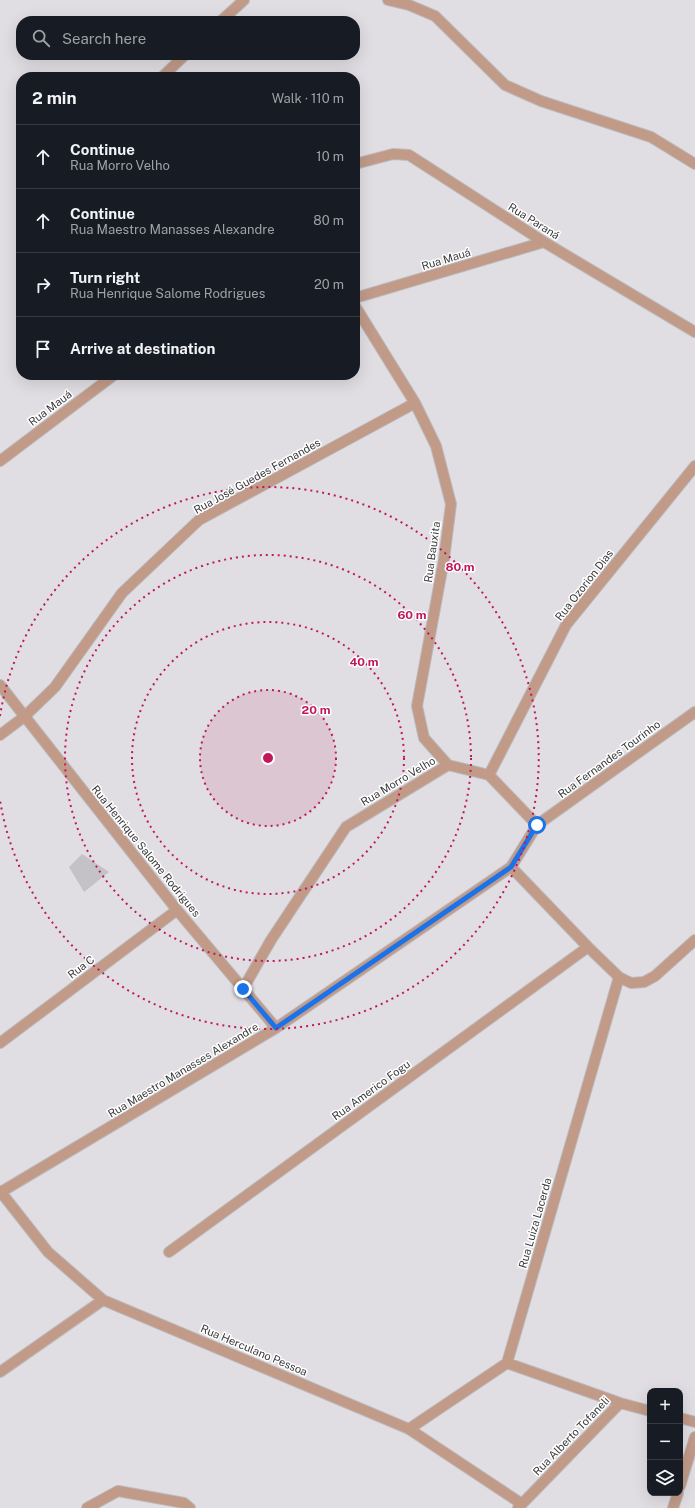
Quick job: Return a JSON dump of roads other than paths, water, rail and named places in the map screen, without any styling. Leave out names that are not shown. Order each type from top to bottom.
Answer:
[{"type":"street","points":[[226,16],[244,0]]},
{"type":"street","points":[[388,0],[409,5],[435,16],[505,85],[541,101],[651,137],[695,164]]},
{"type":"street","points":[[167,72],[180,60]]},
{"type":"street","name":"Rua Paraná","points":[[360,163],[393,154],[408,155],[544,242],[695,332]]},
{"type":"street","name":"Rua Mauá","points":[[360,297],[544,242]]},
{"type":"street","name":"Rua Bauxita","points":[[360,314],[416,403],[436,446],[450,504],[444,559],[417,706],[424,738],[448,765]]},
{"type":"street","name":"Rua Mauá","points":[[0,461],[107,380]]},
{"type":"street","name":"Rua José Guedes Fernandes","points":[[0,735],[24,717],[55,687],[122,593],[199,520],[416,403]]},
{"type":"street","name":"Rua Ozorion Dias","points":[[489,775],[566,625],[695,466]]},
{"type":"street","name":"Rua Henrique Salome Rodrigues","points":[[0,686],[177,910],[276,1028]]},
{"type":"street","name":"Rua Fernandes Tourinho","points":[[537,825],[695,712]]},
{"type":"street","name":"Rua Morro Velho","points":[[243,989],[271,940],[346,827],[448,765],[489,775]]},
{"type":"street","points":[[489,775],[537,825],[511,867],[619,977],[631,983],[644,982],[655,976],[695,940]]},
{"type":"street","name":"Rua Maestro Manasses Alexandre","points":[[1,1192],[276,1028],[511,867]]},
{"type":"street","name":"Rua C","points":[[0,1044],[177,910]]},
{"type":"street","name":"Rua Americo Fogu","points":[[169,1252],[588,947]]},
{"type":"street","name":"Rua Luiza Lacerda","points":[[507,1363],[619,977]]},
{"type":"street","name":"Rua Herculano Pessoa","points":[[1,1192],[48,1252],[103,1300],[409,1428],[520,1506]]},
{"type":"street","points":[[0,1372],[103,1300]]},
{"type":"street","points":[[409,1428],[507,1363],[620,1403]]},
{"type":"street","name":"Rua Alberto Tofaneli","points":[[520,1506],[620,1403],[647,1410]]},
{"type":"street","points":[[683,1419],[695,1422]]},
{"type":"street","points":[[683,1476],[695,1437]]},
{"type":"street","points":[[87,1508],[118,1491],[184,1503],[190,1508]]},
{"type":"street","points":[[674,1508],[677,1496]]}]
